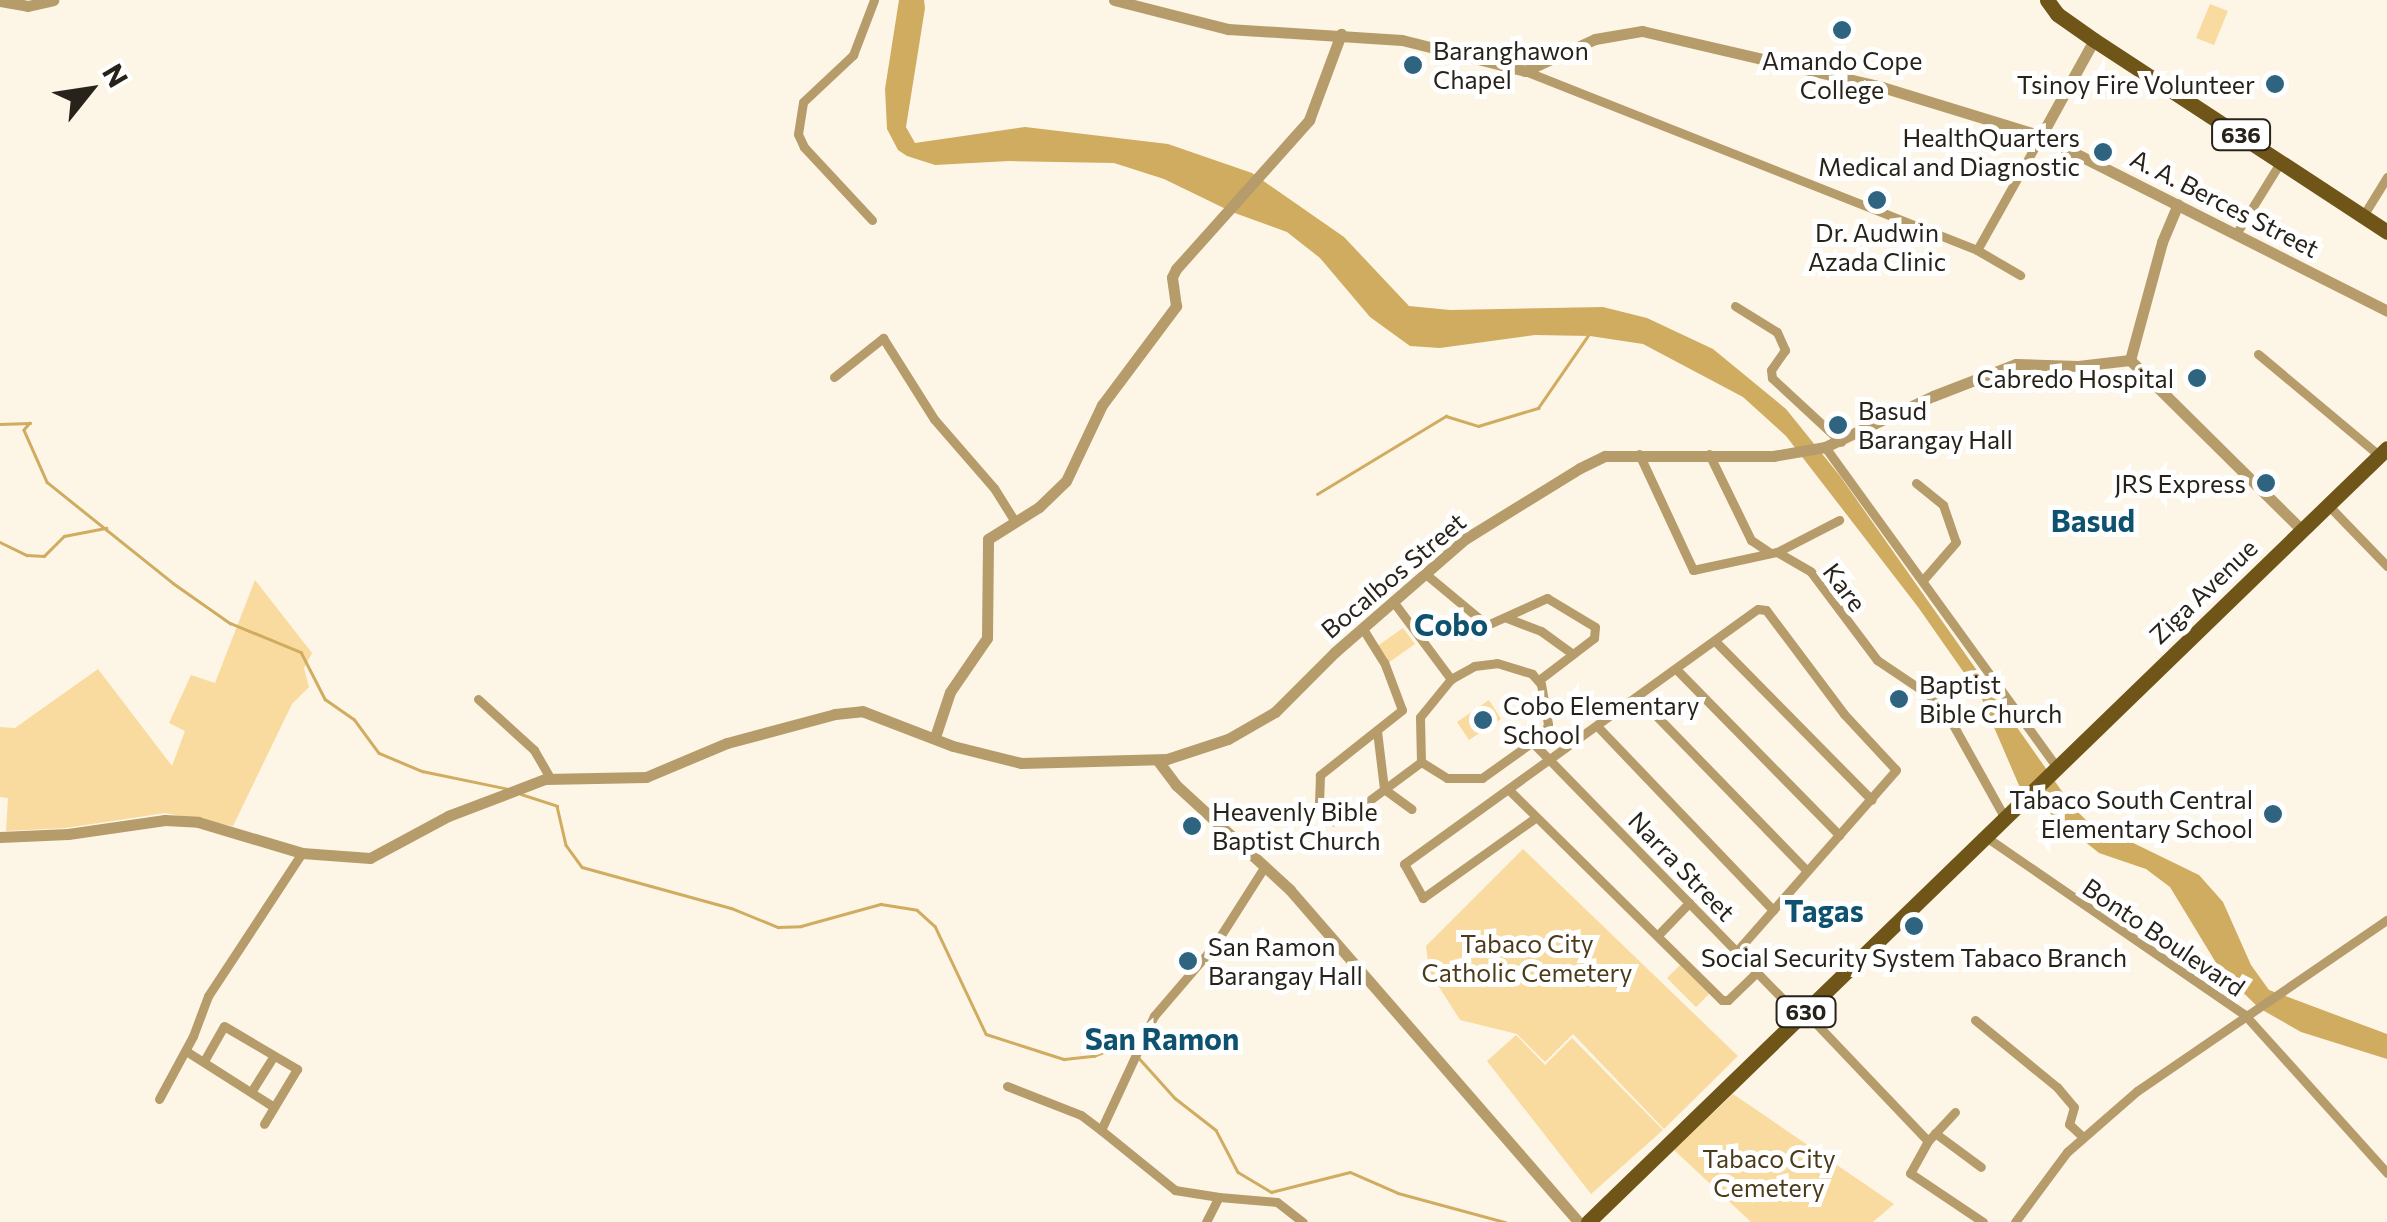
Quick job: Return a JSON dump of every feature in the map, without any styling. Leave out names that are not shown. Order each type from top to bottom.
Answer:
[{"type":"main road","name":"636","points":[[2047,0],[2057,14],[2094,40],[2387,232]]},
{"type":"main road","name":"Ziga Avenue","points":[[2056,768],[2383,451]]},
{"type":"main road","name":"630","points":[[1588,1222],[2056,768]]},
{"type":"street","points":[[0,0],[28,6],[53,0]]},
{"type":"street","points":[[872,220],[804,147],[798,134],[803,102],[853,55],[874,0]]},
{"type":"street","points":[[1114,0],[1228,29],[1402,40],[1525,71],[1976,250],[2020,275]]},
{"type":"street","name":"A. A. Berces Street","points":[[1525,71],[1595,39],[1642,31],[1882,86],[2041,136],[2387,310]]},
{"type":"street","points":[[936,736],[950,692],[987,638],[986,542],[1047,501],[1070,476],[1102,405],[1176,306],[1172,277],[1178,266],[1309,120],[1341,34]]},
{"type":"street","points":[[1976,250],[2094,40]]},
{"type":"street","points":[[2236,234],[2281,161]]},
{"type":"street","points":[[2363,216],[2387,178]]},
{"type":"street","points":[[2178,204],[2162,242],[2130,360],[2302,530]]},
{"type":"street","points":[[1735,306],[1777,332],[1785,350],[1771,370],[1772,378],[1841,442]]},
{"type":"street","points":[[834,377],[883,338],[934,419],[994,488],[1015,521]]},
{"type":"street","points":[[2258,354],[2383,451]]},
{"type":"street","name":"Bocalbos Street","points":[[0,838],[68,834],[165,820],[198,822],[302,853],[370,858],[448,816],[526,785],[550,778],[646,778],[728,743],[835,714],[862,711],[936,736],[953,746],[1021,763],[1158,761],[1252,728],[1428,576],[1465,539],[1605,456],[1791,455],[1841,442],[2002,367],[2130,360]]},
{"type":"street","points":[[1823,448],[1924,580],[2056,768]]},
{"type":"street","points":[[1639,454],[1693,570],[1773,552],[1839,520]]},
{"type":"street","name":"Kare","points":[[1709,454],[1750,540],[1811,572],[1876,660],[1929,695],[1946,714],[2006,818]]},
{"type":"street","points":[[1916,483],[1944,505],[1956,542],[1924,580]]},
{"type":"street","points":[[2328,505],[2387,566]]},
{"type":"street","points":[[1428,576],[1487,625],[1539,600],[1556,602],[1597,632],[1539,680]]},
{"type":"street","points":[[1395,604],[1450,679]]},
{"type":"street","points":[[1535,818],[1424,898],[1404,864],[1599,728],[1758,609],[1766,610],[1844,714],[1894,766],[1895,774],[1737,951]]},
{"type":"street","points":[[1507,618],[1541,631],[1573,654]]},
{"type":"street","points":[[1364,629],[1384,662],[1402,710],[1420,718]]},
{"type":"street","points":[[1715,641],[1872,800]]},
{"type":"street","points":[[1421,762],[1420,718],[1450,679],[1474,666],[1497,663],[1539,680]]},
{"type":"street","points":[[1676,669],[1839,835]]},
{"type":"street","points":[[1421,762],[1447,778],[1476,780],[1534,744],[1548,728],[1539,680]]},
{"type":"street","points":[[1639,698],[1807,871]]},
{"type":"street","points":[[478,699],[534,750],[550,778]]},
{"type":"street","points":[[1402,710],[1326,767],[1316,792],[1328,817],[1340,821],[1421,762]]},
{"type":"street","points":[[1599,728],[1774,910]]},
{"type":"street","points":[[1377,731],[1384,789],[1412,808]]},
{"type":"street","name":"Narra Street","points":[[1534,744],[1757,972],[1931,1137],[1982,1167]]},
{"type":"street","points":[[1158,761],[1176,785],[1290,890],[1579,1222]]},
{"type":"street","points":[[1508,790],[1650,933],[1658,934],[1725,1002],[1757,972]]},
{"type":"street","name":"Bonto Boulevard","points":[[1986,837],[2248,1011],[2387,1173]]},
{"type":"street","points":[[159,1099],[186,1051],[208,996],[302,853]]},
{"type":"street","points":[[1101,1130],[1162,1004],[1214,946],[1265,866]]},
{"type":"street","points":[[1658,934],[1689,903]]},
{"type":"street","points":[[2015,1222],[2083,1137],[2136,1090],[2387,920]]},
{"type":"street","points":[[1975,1020],[2057,1087],[2074,1108],[2070,1124],[2083,1137]]},
{"type":"street","points":[[204,1061],[224,1026],[297,1069],[264,1124]]},
{"type":"street","points":[[186,1051],[274,1107]]},
{"type":"street","points":[[251,1092],[273,1057]]},
{"type":"street","points":[[1007,1086],[1069,1110],[1101,1130],[1175,1190],[1219,1198],[1262,1198],[1277,1202],[1303,1222]]},
{"type":"street","points":[[1955,1112],[1931,1137],[1910,1172],[1983,1222]]},
{"type":"street","points":[[1206,1222],[1219,1198]]},
{"type":"green space","points":[[2210,4],[2228,11],[2214,45],[2196,38]]},
{"type":"green space","points":[[255,580],[312,653],[304,668],[309,687],[292,704],[233,826],[165,813],[66,828],[6,831],[8,798],[0,797],[0,727],[15,728],[98,669],[172,766],[185,731],[169,723],[191,675],[215,683]]},
{"type":"green space","points":[[1403,628],[1415,644],[1388,663],[1376,647]]},
{"type":"green space","points":[[1489,700],[1501,719],[1469,740],[1457,722]]},
{"type":"green space","name":"Tabaco City Catholic Cemetery","points":[[1523,849],[1738,1056],[1664,1129],[1573,1034],[1545,1062],[1517,1034],[1460,1020],[1429,971],[1426,946]]},
{"type":"green space","points":[[1681,964],[1710,993],[1696,1007],[1667,978]]},
{"type":"green space","points":[[1516,1035],[1545,1065],[1572,1038],[1663,1130],[1591,1194],[1487,1061]]},
{"type":"green space","name":"Tabaco City Cemetery","points":[[1733,1094],[1894,1204],[1873,1222],[1751,1222],[1674,1150]]},
{"type":"shaded area","points":[[899,0],[924,0],[925,8],[906,127],[915,143],[1025,127],[1168,144],[1252,173],[1344,237],[1409,306],[1450,310],[1603,307],[1647,318],[1713,349],[1786,409],[1840,476],[2073,807],[2086,820],[2199,875],[2223,902],[2251,965],[2269,990],[2387,1034],[2387,1059],[2301,1032],[2259,1008],[2221,971],[2170,887],[2146,869],[2099,853],[2021,790],[1981,697],[1918,607],[1786,436],[1743,397],[1643,344],[1590,336],[1535,335],[1440,348],[1410,346],[1370,317],[1320,258],[1287,232],[1232,212],[1164,179],[1114,163],[1009,161],[935,165],[907,156],[898,150],[887,129],[885,89]]},
{"type":"waterway","points":[[1317,494],[1446,416],[1478,426],[1538,408],[1589,334]]},
{"type":"waterway","points":[[0,424],[30,423],[24,430],[47,482],[173,583],[230,623],[301,652],[325,699],[354,719],[379,753],[422,771],[509,789]]},
{"type":"waterway","points":[[0,542],[27,555],[44,556],[64,536],[106,528]]},
{"type":"waterway","points":[[521,794],[557,806],[566,845],[582,867],[731,908],[778,927],[801,926],[881,904],[917,910],[935,926],[986,1034],[1064,1059],[1094,1056],[1119,1046],[1133,1052]]},
{"type":"waterway","points":[[1139,1058],[1175,1098],[1216,1130],[1238,1172],[1271,1192],[1350,1172],[1398,1193],[1505,1222]]},
{"type":"place","name":"Amando Cope College","points":[[1842,30]]},
{"type":"place","name":"Baranghawon Chapel","points":[[1413,65]]},
{"type":"place","name":"Tsinoy Fire Volunteer","points":[[2275,84]]},
{"type":"place","name":"HealthQuarters Medical and Diagnostic","points":[[2103,152]]},
{"type":"place","name":"Dr. Audwin Azada Clinic","points":[[1877,200]]},
{"type":"place","name":"Cabredo Hospital","points":[[2197,378]]},
{"type":"place","name":"Basud Barangay Hall","points":[[1838,425]]},
{"type":"place","name":"JRS Express","points":[[2266,483]]},
{"type":"place","name":"Baptist Bible Church","points":[[1899,699]]},
{"type":"place","name":"Cobo Elementary School","points":[[1483,720]]},
{"type":"place","name":"Tabaco South Central Elementary School","points":[[2273,814]]},
{"type":"place","name":"Heavenly Bible Baptist Church","points":[[1192,826]]},
{"type":"place","name":"Social Security System Tabaco Branch","points":[[1914,926]]},
{"type":"place","name":"San Ramon Barangay Hall","points":[[1188,961]]},
{"type":"district","name":"Basud","points":[[2093,520]]},
{"type":"district","name":"Cobo","points":[[1451,624]]},
{"type":"district","name":"Tagas","points":[[1824,910]]},
{"type":"district","name":"San Ramon","points":[[1162,1038]]}]
